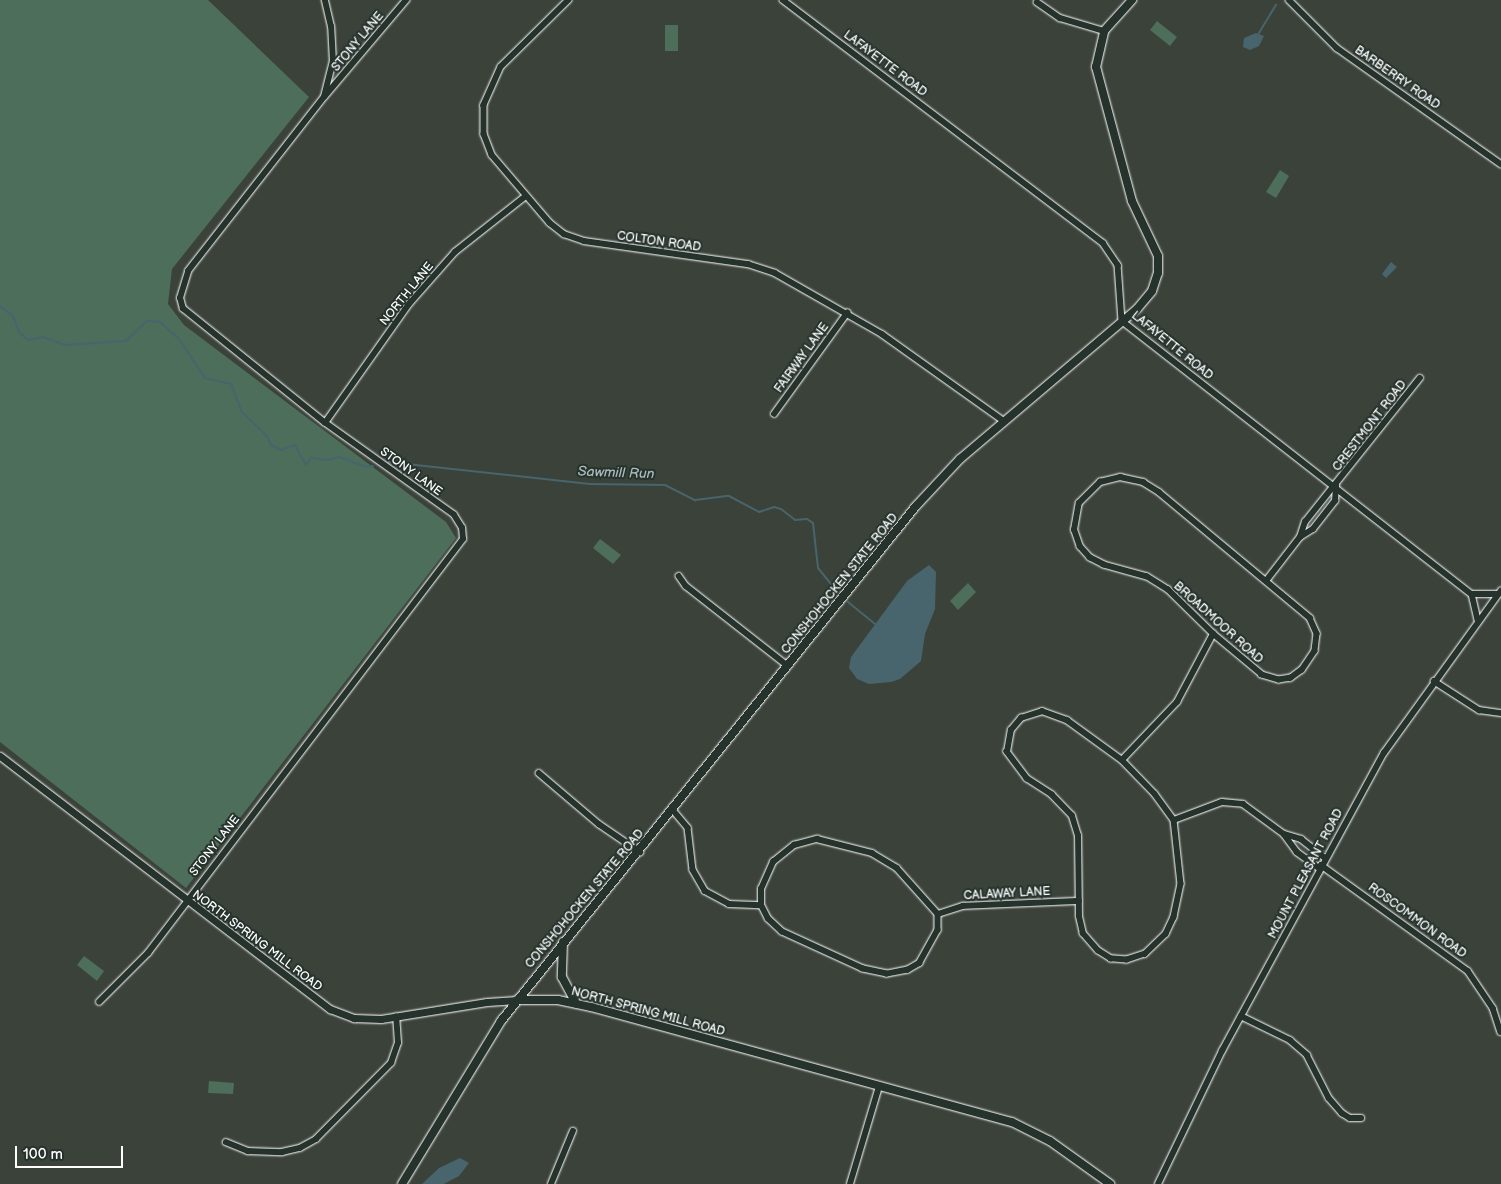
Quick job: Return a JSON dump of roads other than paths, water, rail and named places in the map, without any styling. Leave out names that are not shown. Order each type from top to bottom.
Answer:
[{"type":"main road","name":"CONSHOHOCKEN STATE ROAD","points":[[402,1184],[501,1021],[563,942],[640,852],[935,484],[1004,421],[1122,321],[1152,291],[1157,279],[1158,261],[1132,201],[1099,86],[1096,60],[1104,31],[1113,17],[1132,0]]},
{"type":"main road","points":[[563,942],[562,977],[576,1003]]},
{"type":"main road","name":"NORTH SPRING MILL ROAD","points":[[517,1000],[576,1003],[1024,1127],[1050,1141],[1110,1184]]},
{"type":"street","name":"STONY LANE","points":[[324,97],[333,62],[331,27],[325,0]]},
{"type":"street","name":"STONY LANE","points":[[185,901],[463,539],[462,528],[454,515],[325,423],[183,309],[180,298],[188,271],[324,97],[406,0]]},
{"type":"street","name":"COLTON ROAD","points":[[569,0],[501,67],[484,105],[484,134],[491,154],[556,229],[573,238],[762,268],[789,279],[901,346],[1004,421]]},
{"type":"street","name":"LAFAYETTE ROAD","points":[[783,0],[1103,242],[1118,265],[1122,321],[1336,486],[1472,594]]},
{"type":"street","name":"BARBERRY ROAD","points":[[1289,0],[1337,48],[1501,164]]},
{"type":"street","points":[[1037,2],[1060,18],[1104,31]]},
{"type":"street","name":"NORTH LANE","points":[[325,423],[408,304],[456,252],[526,196]]},
{"type":"street","name":"FAIRWAY LANE","points":[[774,414],[847,313]]},
{"type":"street","name":"CRESTMONT ROAD","points":[[1336,486],[1420,378]]},
{"type":"street","name":"BROADMOOR ROAD","points":[[1126,478],[1143,482],[1160,492],[1266,581],[1310,618],[1317,634],[1315,651],[1302,670],[1291,678],[1279,680],[1262,675],[1213,634],[1168,590],[1147,577],[1090,558],[1080,547],[1074,516],[1087,492],[1110,479],[1126,478]]},
{"type":"street","points":[[1300,537],[1304,522],[1336,486]]},
{"type":"street","points":[[1266,581],[1300,537],[1313,529],[1335,500],[1336,486]]},
{"type":"street","points":[[679,576],[686,586],[788,666]]},
{"type":"street","points":[[1478,620],[1477,606],[1472,594],[1500,592]]},
{"type":"street","name":"MOUNT PLEASANT ROAD","points":[[1158,1184],[1241,1016],[1320,867],[1384,753],[1434,681],[1500,592]]},
{"type":"street","points":[[1122,760],[1176,702],[1213,634]]},
{"type":"street","points":[[1434,681],[1479,710],[1501,713]]},
{"type":"street","points":[[1042,712],[1067,720],[1122,760],[1155,794],[1174,820],[1181,884],[1174,916],[1166,934],[1153,948],[1127,960],[1111,959],[1098,951],[1083,934],[1079,901],[1078,836],[1072,816],[1052,795],[1027,780],[1007,752],[1011,730],[1021,718],[1042,712]]},
{"type":"street","name":"NORTH SPRING MILL ROAD","points":[[0,756],[185,901],[330,1009],[364,1019],[396,1017],[487,1002],[517,1000]]},
{"type":"street","points":[[538,773],[604,827],[640,852]]},
{"type":"street","points":[[1174,820],[1208,805],[1232,801],[1243,804],[1284,834],[1301,839],[1325,858]]},
{"type":"street","points":[[673,810],[688,828],[693,870],[705,891],[729,904],[761,905]]},
{"type":"street","name":"ROSCOMMON ROAD","points":[[1284,834],[1298,852],[1468,971],[1493,1008],[1501,1032]]},
{"type":"street","points":[[818,839],[872,853],[897,868],[938,914],[938,930],[920,963],[908,970],[887,974],[863,969],[842,956],[782,932],[768,919],[761,905],[761,889],[773,862],[794,845],[818,839]]},
{"type":"street","points":[[99,1002],[142,960],[185,901]]},
{"type":"street","name":"CALAWAY LANE","points":[[938,914],[963,906],[1079,901]]},
{"type":"street","points":[[1241,1016],[1290,1040],[1307,1055],[1328,1098],[1342,1113],[1350,1118],[1361,1118]]},
{"type":"street","points":[[226,1142],[248,1151],[282,1152],[300,1148],[316,1138],[391,1063],[398,1043],[396,1017]]},
{"type":"street","points":[[850,1184],[879,1087]]},
{"type":"street","points":[[551,1184],[572,1131]]},
{"type":"water","points":[[1256,33],[1264,36],[1259,46],[1250,50],[1243,47],[1244,38]]},
{"type":"water","points":[[1391,262],[1397,267],[1386,278],[1382,274]]},
{"type":"water","points":[[929,565],[936,572],[935,609],[925,634],[921,661],[900,679],[891,682],[869,684],[857,679],[849,668],[851,657],[907,581]]},
{"type":"water","points":[[460,1158],[469,1163],[459,1176],[444,1184],[422,1184],[439,1168]]},
{"type":"waterway","points":[[1259,33],[1276,5]]},
{"type":"waterway","name":"Sawmill Run","points":[[0,306],[13,316],[19,332],[28,340],[43,337],[65,345],[126,341],[147,321],[160,322],[179,339],[205,378],[231,384],[242,412],[267,436],[271,445],[281,450],[295,445],[306,465],[311,458],[327,460],[339,457],[366,467],[373,466]]},
{"type":"waterway","name":"Sawmill Run","points":[[388,462],[590,484],[665,485],[695,500],[729,496],[759,512],[774,507],[781,509],[795,520],[807,519],[813,523],[818,568],[838,593]]},
{"type":"waterway","name":"Sawmill Run","points":[[848,602],[876,625]]}]
